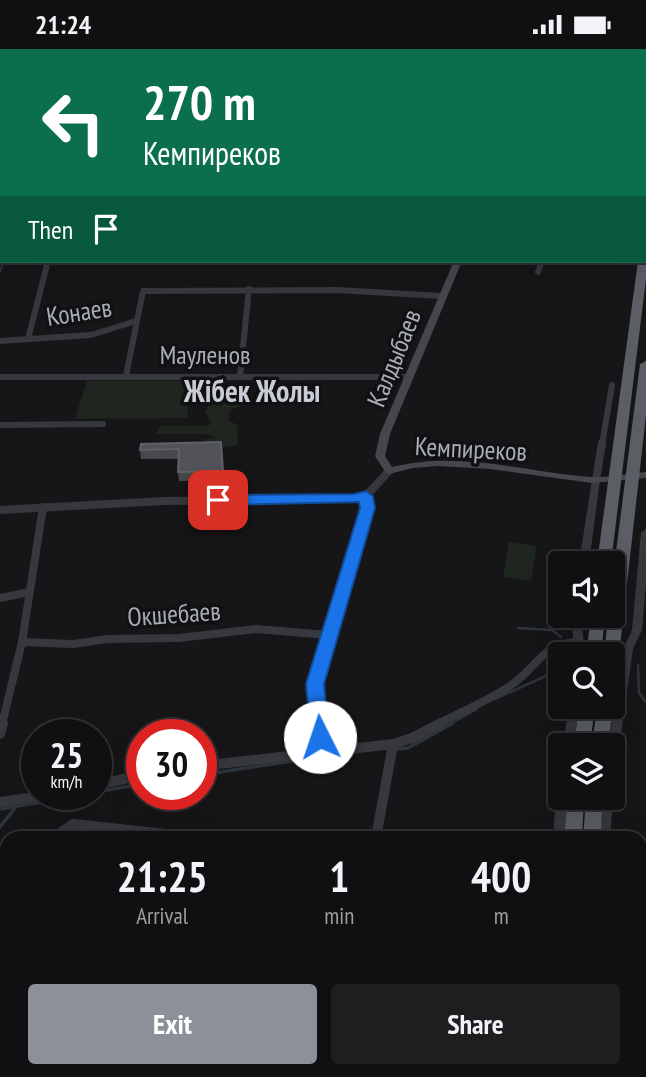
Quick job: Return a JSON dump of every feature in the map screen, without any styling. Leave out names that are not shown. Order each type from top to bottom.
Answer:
[{"type":"highway","points":[[606,551],[643,269]]},
{"type":"highway","points":[[613,642],[640,476],[646,364]]},
{"type":"highway","points":[[574,831],[575,810]]},
{"type":"highway","points":[[592,831],[593,810]]},
{"type":"main road","name":"Калдыбаев","points":[[389,471],[381,460],[380,451],[457,263]]},
{"type":"main road","name":"Кемпиреков","points":[[389,471],[415,464],[458,464],[596,480],[640,476]]},
{"type":"street","name":"Конаев","points":[[28,339],[47,263]]},
{"type":"street","points":[[538,272],[541,263]]},
{"type":"street","name":"Конаев","points":[[126,376],[143,291],[248,289],[442,296]]},
{"type":"street","points":[[240,376],[248,289]]},
{"type":"street","name":"Конаев","points":[[0,341],[91,335],[136,321]]},
{"type":"street","name":"Мауленов","points":[[0,377],[409,377]]},
{"type":"street","points":[[586,551],[612,385]]},
{"type":"street","points":[[0,425],[103,424]]},
{"type":"street","name":"Кемпиреков","points":[[366,496],[389,471]]},
{"type":"street","points":[[0,510],[164,501],[354,499],[366,496],[368,508],[315,684],[320,753]]},
{"type":"street","points":[[0,734],[22,642],[43,507]]},
{"type":"street","points":[[615,733],[628,649],[637,631],[646,532]]},
{"type":"street","points":[[0,598],[29,592]]},
{"type":"street","points":[[578,628],[580,642]]},
{"type":"street","name":"Окшебаев","points":[[22,642],[73,644],[107,639],[179,638],[256,629],[328,635]]},
{"type":"street","points":[[217,764],[393,744],[412,738],[512,685],[548,650]]},
{"type":"street","points":[[377,831],[393,744]]},
{"type":"street","points":[[0,802],[21,799]]},
{"type":"street","points":[[560,831],[561,810]]},
{"type":"street","points":[[605,831],[606,810]]},
{"type":"street","points":[[63,831],[73,824],[138,831]]},
{"type":"shaded area","points":[[87,381],[190,381],[187,418],[75,419]]},
{"type":"shaded area","points":[[245,395],[245,404],[230,410],[228,420],[237,425],[238,445],[215,449],[207,447],[206,439],[217,438],[207,434],[156,434],[160,426],[209,426],[211,421],[205,412],[214,396]]},
{"type":"shaded area","points":[[509,542],[537,546],[531,581],[503,577]]},
{"type":"building","points":[[221,442],[223,471],[178,472],[179,449],[140,450],[141,444]]},
{"type":"waterway","points":[[0,264],[43,263]]},
{"type":"waterway","points":[[0,272],[3,264]]},
{"type":"waterway","points":[[518,628],[552,630],[561,637]]},
{"type":"waterway","points":[[638,665],[639,693],[646,702]]},
{"type":"waterway","points":[[495,699],[548,675]]},
{"type":"waterway","points":[[450,724],[477,709]]},
{"type":"waterway","points":[[395,749],[408,748],[453,723]]},
{"type":"waterway","points":[[217,773],[305,759]]},
{"type":"waterway","points":[[112,789],[126,787]]},
{"type":"waterway","points":[[0,809],[21,806]]},
{"type":"waterway","points":[[0,827],[15,808]]},
{"type":"district","name":"Жібек Жолы","points":[[252,392]]},
{"type":"route","points":[[218,500],[354,499],[366,496],[368,508],[315,684],[320,737]]}]
